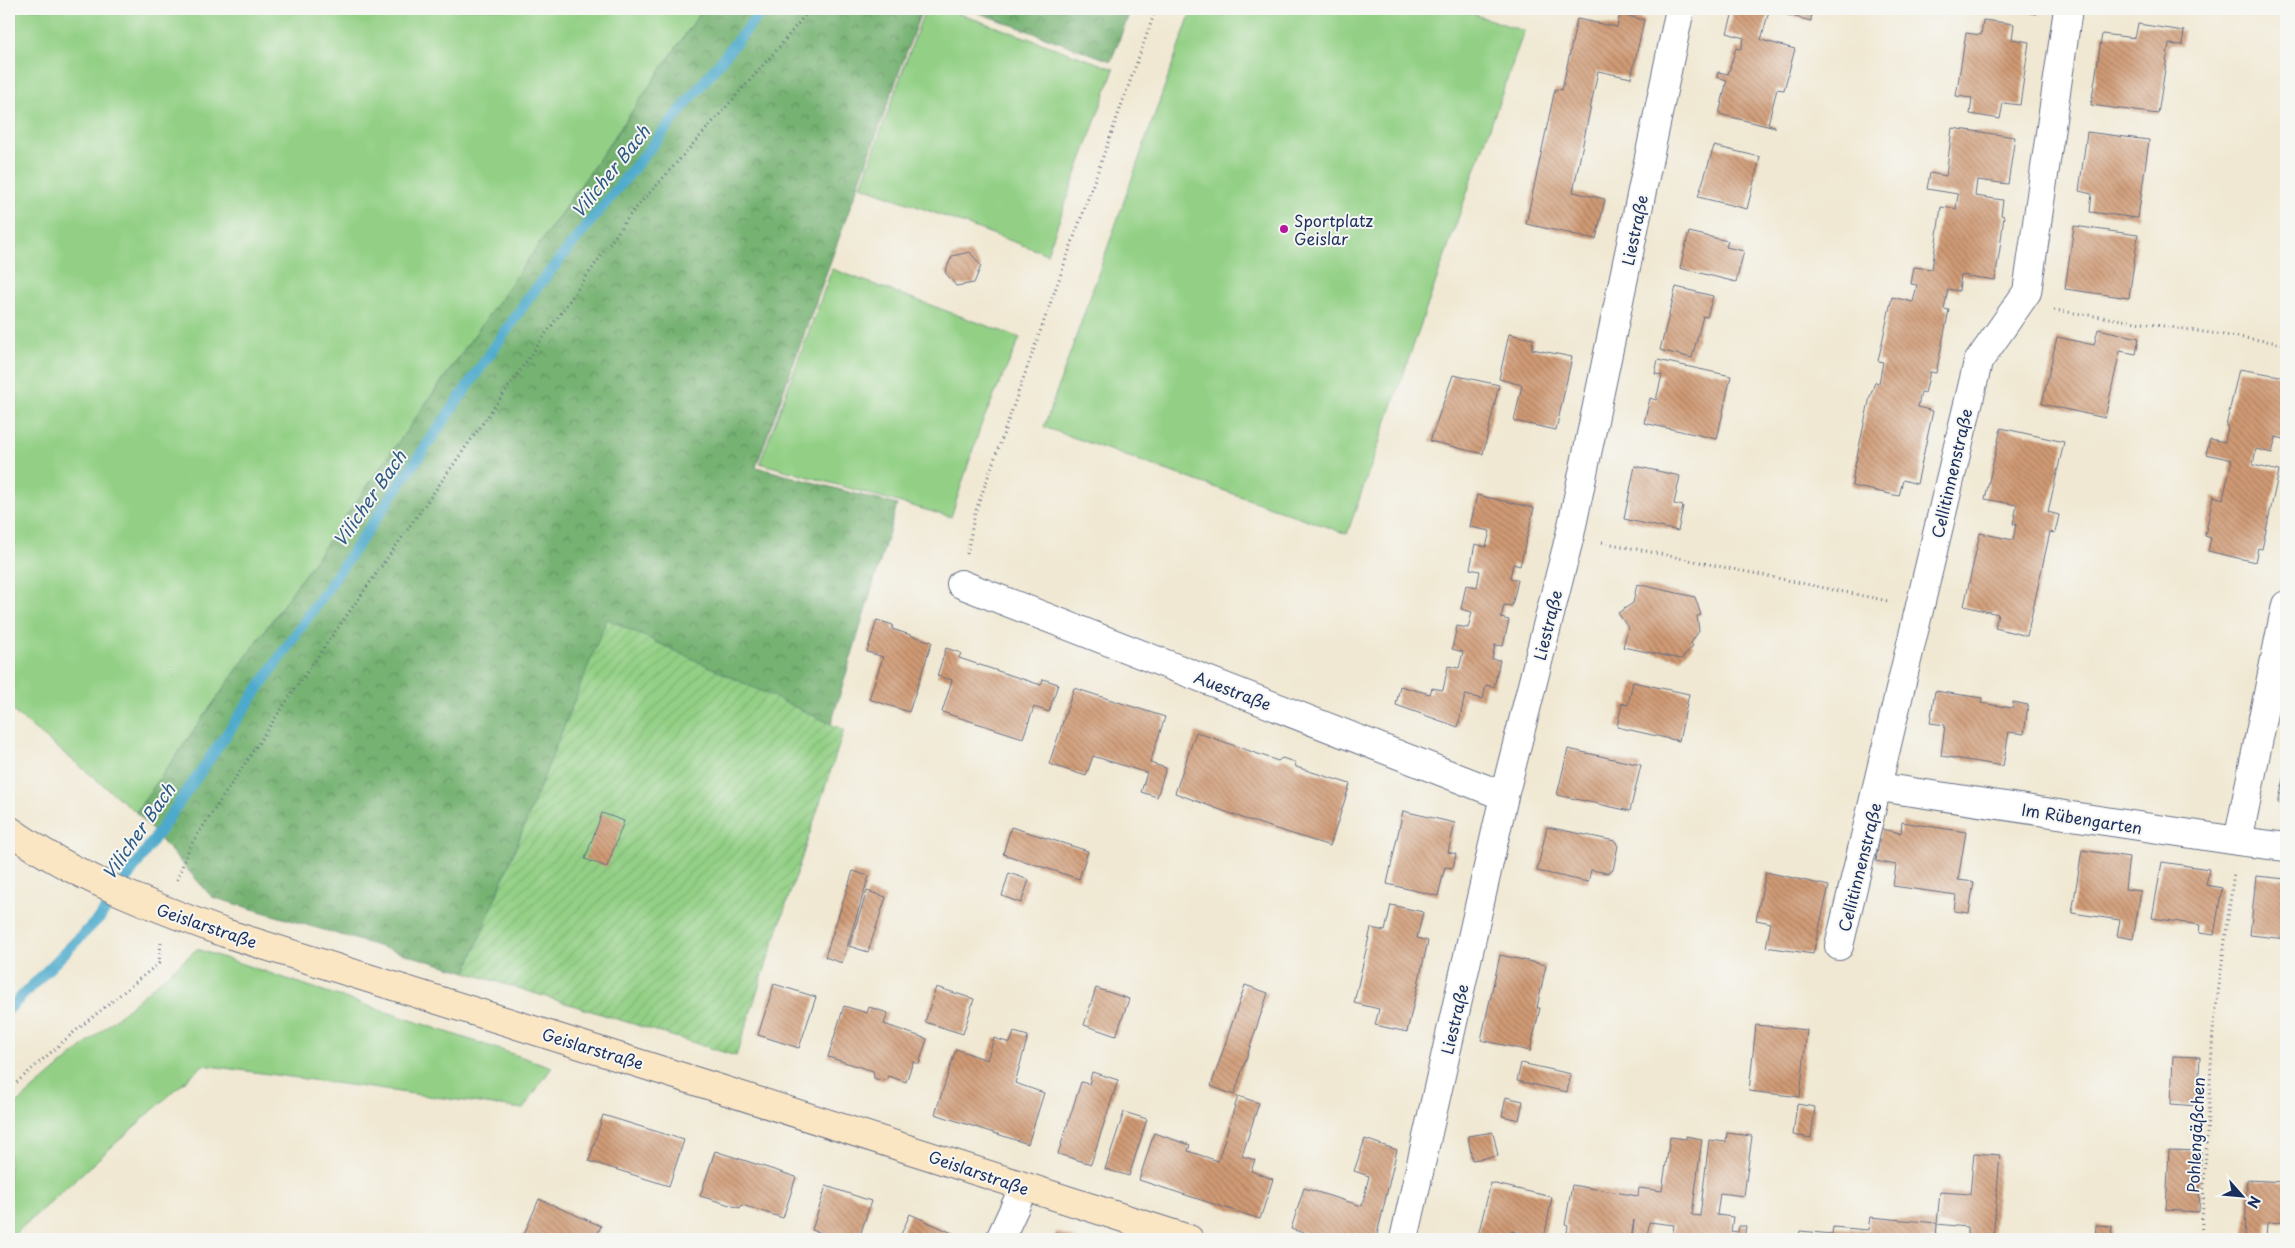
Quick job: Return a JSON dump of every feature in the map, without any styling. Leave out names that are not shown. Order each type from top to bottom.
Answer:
[{"type":"street","name":"Liestraße","points":[[1404,1239],[1504,796],[1570,536],[1680,9]]},
{"type":"street","name":"Cellitinnenstraße","points":[[1839,946],[1879,786],[1978,362],[2027,292],[2068,9]]},
{"type":"street","name":"Auestraße","points":[[961,584],[1504,796]]},
{"type":"street","points":[[2238,841],[2286,605]]},
{"type":"street","name":"Im Rübengarten","points":[[1879,786],[2286,847]]},
{"type":"street","name":"Geislarstraße","points":[[9,830],[34,848],[98,883],[157,908],[225,932],[856,1131],[1024,1188],[1189,1239]]},
{"type":"street","points":[[1000,1239],[1024,1188]]},
{"type":"path","points":[[9,1089],[73,1033],[159,963],[157,908],[190,846],[294,690],[630,215],[774,53],[810,9]]},
{"type":"path","points":[[961,584],[975,513],[1156,9]]},
{"type":"path","points":[[2019,305],[2286,344]]},
{"type":"path","points":[[1570,536],[1920,608]]},
{"type":"path","name":"Pohlengäßchen","points":[[2201,1239],[2213,1031],[2238,841]]},
{"type":"green space","points":[[9,9],[703,9],[586,178],[136,812],[9,708]]},
{"type":"green space","points":[[703,9],[922,9],[756,467],[897,505],[831,724],[607,619],[466,972],[212,897],[136,812],[586,178]]},
{"type":"green space","points":[[925,9],[946,9],[1114,69],[1047,254],[861,186]]},
{"type":"green space","points":[[968,9],[1131,9],[1111,61]]},
{"type":"green space","name":"Sportplatz Geislar","points":[[1192,9],[1458,9],[1524,31],[1347,534],[1044,427]]},
{"type":"green space","points":[[832,269],[1020,338],[981,425],[951,517],[760,463]]},
{"type":"green space","points":[[607,619],[844,730],[736,1056],[466,972]]},
{"type":"green space","points":[[197,949],[552,1067],[523,1109],[203,1065],[9,1239],[9,1110]]},
{"type":"building","points":[[1734,9],[1769,11],[1761,40],[1795,49],[1784,90],[1777,89],[1768,124],[1775,126],[1775,128],[1719,114],[1727,80],[1717,77],[1718,72],[1728,74],[1736,48],[1741,49],[1744,38],[1727,33]]},
{"type":"building","points":[[1777,9],[1812,9],[1811,21],[1776,12]]},
{"type":"building","points":[[2010,9],[2038,9],[2037,14]]},
{"type":"building","points":[[1620,14],[1644,20],[1631,78],[1598,71],[1573,192],[1605,199],[1596,239],[1526,224],[1555,89],[1562,90],[1577,19],[1617,27]]},
{"type":"building","points":[[1983,20],[2014,24],[2012,39],[2029,42],[2020,105],[2003,103],[2000,119],[1970,114],[1972,98],[1956,96],[1966,33],[1981,35]]},
{"type":"building","points":[[2138,24],[2184,31],[2182,45],[2169,44],[2158,114],[2091,105],[2102,34],[2135,38]]},
{"type":"building","points":[[1952,128],[2015,137],[2008,184],[1977,180],[1975,196],[2003,200],[2001,215],[2004,216],[2000,248],[1995,280],[1961,275],[1959,291],[1948,289],[1944,309],[1949,310],[1936,373],[1930,372],[1925,393],[1921,392],[1918,407],[1933,411],[1917,484],[1903,480],[1899,496],[1852,486],[1854,470],[1870,397],[1875,382],[1879,383],[1883,362],[1878,361],[1892,297],[1913,302],[1917,285],[1911,284],[1914,267],[1932,269],[1941,207],[1956,209],[1958,194],[1927,189],[1930,173],[1946,176]]},
{"type":"building","points":[[2087,132],[2149,140],[2138,218],[2090,212],[2092,194],[2079,191]]},
{"type":"building","points":[[1714,146],[1760,157],[1747,209],[1698,197]]},
{"type":"building","points":[[2074,226],[2138,235],[2129,298],[2065,289]]},
{"type":"building","points":[[1689,232],[1728,241],[1726,247],[1744,251],[1736,282],[1680,268]]},
{"type":"building","points":[[970,252],[981,266],[974,283],[956,286],[945,272],[952,256]]},
{"type":"building","points":[[1676,287],[1713,296],[1707,317],[1703,316],[1692,358],[1660,350]]},
{"type":"building","points":[[2098,329],[2139,338],[2136,354],[2120,351],[2105,418],[2042,404],[2057,337],[2094,345]]},
{"type":"building","points":[[1509,334],[1533,339],[1532,349],[1572,357],[1556,430],[1514,421],[1522,385],[1499,379]]},
{"type":"building","points":[[1658,360],[1731,376],[1717,439],[1644,423],[1650,398],[1656,400],[1662,375],[1655,374]]},
{"type":"building","points":[[2239,369],[2286,377],[2286,429],[2284,439],[2276,437],[2272,453],[2256,449],[2253,465],[2279,471],[2262,549],[2258,548],[2255,562],[2208,551],[2211,538],[2205,536],[2213,496],[2223,499],[2232,460],[2206,454],[2210,439],[2225,442],[2228,427],[2226,426]]},
{"type":"building","points":[[1453,375],[1499,385],[1483,454],[1430,441]]},
{"type":"building","points":[[2001,428],[2064,442],[2048,512],[2059,515],[2055,533],[2050,532],[2027,636],[1995,628],[1998,614],[1964,606],[1980,533],[2013,540],[2016,524],[2013,524],[2017,505],[1985,499]]},
{"type":"building","points":[[1635,466],[1680,476],[1674,504],[1683,506],[1678,531],[1624,519]]},
{"type":"building","points":[[1477,495],[1534,508],[1520,566],[1513,564],[1510,578],[1518,580],[1512,606],[1504,605],[1501,618],[1509,620],[1503,646],[1495,645],[1492,659],[1500,660],[1494,687],[1486,685],[1483,699],[1465,695],[1458,727],[1396,705],[1400,686],[1430,694],[1432,688],[1443,690],[1448,666],[1459,668],[1463,652],[1452,649],[1457,626],[1468,628],[1472,612],[1461,609],[1466,585],[1477,587],[1480,571],[1470,569],[1475,544],[1486,547],[1490,531],[1470,527]]},
{"type":"building","points":[[1637,584],[1695,597],[1701,615],[1697,616],[1699,631],[1691,643],[1693,646],[1681,659],[1623,647],[1628,628],[1618,613],[1633,603]]},
{"type":"building","points":[[877,620],[893,625],[892,629],[932,642],[909,712],[869,699],[883,657],[867,652]]},
{"type":"building","points":[[946,648],[961,653],[959,658],[1041,685],[1043,679],[1058,684],[1049,712],[1034,707],[1023,738],[942,712],[952,680],[937,676]]},
{"type":"building","points":[[1633,682],[1689,694],[1679,741],[1617,727],[1622,703],[1628,705]]},
{"type":"building","points":[[1074,688],[1165,717],[1150,763],[1166,768],[1157,797],[1141,792],[1147,773],[1093,756],[1086,776],[1049,764]]},
{"type":"building","points":[[1935,691],[1982,698],[1981,703],[2012,708],[2013,702],[2028,705],[2024,734],[2009,732],[2003,766],[1941,756],[1945,725],[1930,723]]},
{"type":"building","points":[[1196,732],[1278,761],[1282,758],[1295,762],[1296,767],[1350,784],[1330,846],[1245,819],[1175,793]]},
{"type":"building","points":[[1568,749],[1641,765],[1630,811],[1557,795]]},
{"type":"building","points":[[2286,771],[2286,805],[2278,803]]},
{"type":"building","points":[[1403,811],[1455,823],[1448,852],[1456,854],[1453,868],[1445,867],[1438,896],[1387,884]]},
{"type":"building","points":[[602,813],[624,821],[607,867],[585,859]]},
{"type":"building","points":[[1902,822],[1966,832],[1958,880],[1974,882],[1969,913],[1954,911],[1956,895],[1893,886],[1896,865],[1876,861],[1881,829],[1901,833]]},
{"type":"building","points":[[1011,827],[1088,851],[1079,879],[1003,854]]},
{"type":"building","points":[[1547,827],[1615,841],[1618,846],[1613,870],[1608,873],[1591,870],[1588,882],[1537,871]]},
{"type":"building","points":[[2082,850],[2129,857],[2125,889],[2141,891],[2133,939],[2117,936],[2120,920],[2072,913]]},
{"type":"building","points":[[2162,862],[2209,869],[2206,885],[2222,888],[2214,935],[2199,933],[2200,925],[2152,918]]},
{"type":"building","points":[[853,871],[869,876],[842,963],[825,957]]},
{"type":"building","points":[[1766,872],[1829,886],[1813,954],[1766,947],[1771,923],[1756,920]]},
{"type":"building","points":[[1009,873],[1029,880],[1021,903],[1002,896]]},
{"type":"building","points":[[2256,876],[2286,879],[2286,939],[2250,935]]},
{"type":"building","points":[[867,891],[886,897],[868,952],[849,946]]},
{"type":"building","points":[[1391,905],[1423,912],[1417,938],[1428,941],[1407,1032],[1375,1025],[1379,1009],[1354,1003],[1371,928],[1385,931]]},
{"type":"building","points":[[1500,955],[1546,965],[1537,1008],[1540,1008],[1530,1051],[1481,1040]]},
{"type":"building","points":[[774,984],[816,997],[799,1048],[758,1035]]},
{"type":"building","points":[[1245,985],[1268,993],[1234,1095],[1211,1086]]},
{"type":"building","points":[[936,987],[974,999],[963,1034],[925,1022]]},
{"type":"building","points":[[1096,988],[1129,999],[1116,1036],[1084,1025]]},
{"type":"building","points":[[844,1006],[867,1013],[869,1007],[888,1013],[884,1024],[927,1039],[919,1064],[913,1062],[906,1082],[888,1076],[887,1079],[882,1081],[874,1078],[873,1071],[828,1057]]},
{"type":"building","points":[[1756,1025],[1807,1030],[1800,1097],[1749,1091]]},
{"type":"building","points":[[1014,1032],[1028,1036],[1015,1083],[1044,1093],[1028,1144],[935,1114],[956,1049],[987,1060],[994,1038],[1010,1043]]},
{"type":"building","points":[[2173,1056],[2200,1057],[2197,1106],[2171,1104]]},
{"type":"building","points":[[1521,1063],[1571,1074],[1567,1092],[1517,1081]]},
{"type":"building","points":[[1092,1072],[1118,1080],[1091,1164],[1058,1154],[1081,1082],[1089,1084]]},
{"type":"building","points":[[1238,1096],[1259,1103],[1242,1156],[1255,1160],[1251,1171],[1273,1179],[1260,1219],[1139,1180],[1154,1133],[1190,1145],[1188,1151],[1218,1161]]},
{"type":"building","points":[[1506,1097],[1523,1101],[1519,1120],[1502,1116]]},
{"type":"building","points":[[1797,1104],[1815,1107],[1811,1138],[1793,1135]]},
{"type":"building","points":[[1124,1112],[1147,1119],[1129,1176],[1105,1169]]},
{"type":"building","points":[[603,1115],[684,1140],[669,1186],[589,1161]]},
{"type":"building","points":[[1493,1132],[1498,1156],[1472,1160],[1468,1136]]},
{"type":"building","points":[[1727,1133],[1752,1136],[1744,1196],[1720,1193],[1717,1215],[1733,1217],[1731,1231],[1738,1232],[1739,1226],[1746,1226],[1744,1239],[1672,1239],[1674,1225],[1649,1222],[1647,1239],[1632,1239],[1634,1220],[1631,1239],[1566,1239],[1568,1226],[1565,1225],[1572,1185],[1638,1196],[1639,1188],[1662,1191],[1670,1137],[1686,1139],[1686,1136],[1702,1139],[1692,1215],[1700,1216],[1709,1140],[1726,1142]]},
{"type":"building","points":[[1365,1139],[1397,1150],[1376,1239],[1323,1239],[1291,1229],[1304,1188],[1362,1206],[1369,1176],[1354,1171]]},
{"type":"building","points":[[2169,1150],[2201,1151],[2199,1212],[2166,1210]]},
{"type":"building","points":[[715,1151],[796,1177],[783,1218],[742,1205],[740,1208],[700,1196]]},
{"type":"building","points":[[1974,1153],[2000,1155],[1993,1239],[1967,1239],[1967,1227],[1937,1224],[1936,1239],[1798,1239],[1800,1231],[1832,1234],[1833,1227],[1868,1230],[1870,1217],[1937,1223],[1940,1192],[1970,1194]]},
{"type":"building","points":[[2247,1180],[2286,1182],[2286,1220],[2285,1222],[2267,1223],[2266,1239],[2245,1239]]},
{"type":"building","points":[[1491,1183],[1552,1197],[1544,1239],[1533,1239],[1534,1236],[1512,1231],[1510,1239],[1477,1239]]},
{"type":"building","points":[[826,1186],[871,1201],[859,1239],[841,1239],[812,1230]]},
{"type":"building","points":[[539,1199],[601,1226],[595,1239],[522,1239]]},
{"type":"building","points":[[910,1214],[952,1233],[949,1239],[899,1239]]},
{"type":"building","points":[[2096,1225],[2112,1226],[2111,1239],[2095,1239]]},
{"type":"building","points":[[1056,1232],[1078,1239],[1054,1239]]},
{"type":"waterway","name":"Vilicher Bach","points":[[9,1009],[100,917],[530,296],[763,9]]},
{"type":"place","name":"Sportplatz Geislar","points":[[1284,229]]}]
